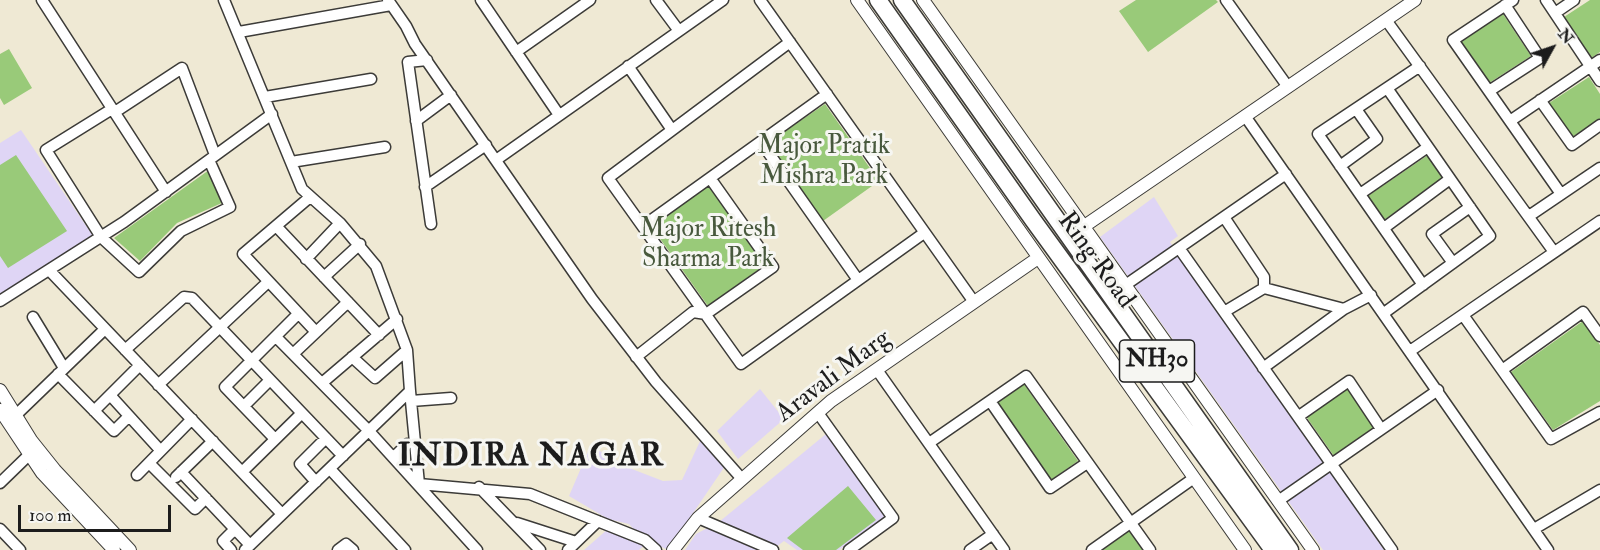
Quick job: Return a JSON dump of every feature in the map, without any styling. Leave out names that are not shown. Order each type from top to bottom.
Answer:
[{"type":"highway","name":"Ring Road","points":[[878,0],[1273,550]]},
{"type":"highway","name":"Ring Road","points":[[902,0],[1290,550]]},
{"type":"street","points":[[42,0],[166,192]]},
{"type":"street","points":[[224,0],[302,189],[340,223],[360,244],[376,266],[407,350],[419,484]]},
{"type":"street","points":[[516,52],[590,0]]},
{"type":"street","points":[[656,0],[679,31]]},
{"type":"street","points":[[496,160],[723,0]]},
{"type":"street","points":[[760,0],[974,302]]},
{"type":"street","points":[[856,0],[1245,550]]},
{"type":"street","points":[[923,0],[1313,550]]},
{"type":"street","points":[[1226,0],[1288,87]]},
{"type":"street","points":[[1083,228],[1415,0]]},
{"type":"street","points":[[1546,0],[1600,81]]},
{"type":"street","points":[[1555,13],[1574,0]]},
{"type":"street","points":[[483,1],[559,115]]},
{"type":"street","points":[[1489,91],[1540,58],[1509,2],[1453,40],[1510,121],[1562,194]]},
{"type":"street","points":[[239,32],[390,3],[592,299],[636,357],[742,479]]},
{"type":"street","points":[[1386,20],[1554,252]]},
{"type":"street","points":[[790,42],[608,178],[741,364],[924,233]]},
{"type":"street","points":[[427,60],[408,62],[430,224]]},
{"type":"street","points":[[1510,121],[1600,60]]},
{"type":"street","points":[[628,66],[672,130]]},
{"type":"street","points":[[1420,66],[1318,134],[1423,285]]},
{"type":"street","points":[[182,68],[212,157],[230,207],[181,231],[139,272],[101,237],[46,150],[182,68]]},
{"type":"street","points":[[264,97],[371,79]]},
{"type":"street","points":[[1384,313],[1490,236],[1387,88]]},
{"type":"street","points":[[643,226],[827,94]]},
{"type":"street","points":[[416,122],[451,95]]},
{"type":"street","points":[[1540,100],[1572,144],[1600,124]]},
{"type":"street","points":[[1340,166],[1377,139],[1356,109]]},
{"type":"street","points":[[0,301],[101,237],[272,114]]},
{"type":"street","points":[[1245,116],[1548,550]]},
{"type":"street","points":[[761,141],[858,280]]},
{"type":"street","points":[[425,186],[486,145]]},
{"type":"street","points":[[291,162],[385,147]]},
{"type":"street","points":[[1360,194],[1428,147]]},
{"type":"street","points":[[1528,216],[1600,168]]},
{"type":"street","points":[[1124,286],[1286,174]]},
{"type":"street","points":[[706,315],[773,267],[710,178]]},
{"type":"street","points":[[1384,228],[1450,179]]},
{"type":"street","points":[[310,197],[243,254],[316,332]]},
{"type":"street","points":[[1453,263],[1432,234],[1470,207]]},
{"type":"street","points":[[1224,217],[1264,277],[1264,288]]},
{"type":"street","points":[[1410,351],[1600,221]]},
{"type":"street","points":[[306,259],[340,223]]},
{"type":"street","points":[[276,226],[379,334]]},
{"type":"street","points":[[324,277],[360,244]]},
{"type":"street","points":[[1179,248],[1392,550]]},
{"type":"street","name":"Aravali Marg","points":[[673,550],[698,518],[818,413],[1038,258]]},
{"type":"street","points":[[49,270],[282,514]]},
{"type":"street","points":[[159,385],[268,282]]},
{"type":"street","points":[[1224,312],[1264,288],[1344,309]]},
{"type":"street","points":[[1263,368],[1344,309],[1371,295]]},
{"type":"street","points":[[125,350],[184,297],[192,298],[343,456]]},
{"type":"street","points":[[292,354],[348,302]]},
{"type":"street","points":[[636,357],[693,312],[700,311],[706,315]]},
{"type":"street","points":[[1502,370],[1583,312],[1600,336]]},
{"type":"street","points":[[275,439],[225,387],[298,314]]},
{"type":"street","points":[[1463,315],[1551,439],[1600,412]]},
{"type":"street","points":[[33,317],[61,371],[94,411],[114,430],[129,416]]},
{"type":"street","points":[[322,383],[397,319]]},
{"type":"street","points":[[15,415],[105,329]]},
{"type":"street","points":[[276,337],[394,457],[477,550]]},
{"type":"street","points":[[352,357],[375,378],[407,350]]},
{"type":"street","points":[[94,411],[140,365]]},
{"type":"street","points":[[877,370],[1004,550]]},
{"type":"street","points":[[929,443],[1026,376],[1150,550]]},
{"type":"street","points":[[244,406],[269,381]]},
{"type":"street","points":[[1299,416],[1349,381],[1381,429]]},
{"type":"street","points":[[0,390],[33,452],[55,470],[130,550]]},
{"type":"street","points":[[1278,501],[1437,390]]},
{"type":"street","points":[[110,395],[160,450]]},
{"type":"street","points":[[182,472],[235,529],[247,548],[369,431],[410,396],[451,398]]},
{"type":"street","points":[[990,401],[1050,488],[1087,462]]},
{"type":"street","points":[[0,410],[114,550]]},
{"type":"street","points":[[242,472],[302,413]]},
{"type":"street","points":[[818,413],[893,518],[849,550]]},
{"type":"street","points":[[137,474],[192,419]]},
{"type":"street","points":[[316,482],[300,464],[326,438]]},
{"type":"street","points":[[170,484],[213,441]]},
{"type":"street","points":[[394,457],[407,444]]},
{"type":"street","points":[[0,483],[33,452]]},
{"type":"street","points":[[149,463],[195,509],[206,498]]},
{"type":"street","points":[[330,469],[405,550]]},
{"type":"street","points":[[1092,550],[1194,478]]},
{"type":"street","points":[[419,484],[479,487],[530,494],[645,540],[656,550]]},
{"type":"street","points":[[479,487],[540,550]]},
{"type":"street","points":[[1534,529],[1600,490]]},
{"type":"street","points":[[698,518],[773,550]]},
{"type":"street","points":[[514,522],[572,546],[598,521]]},
{"type":"street","points":[[0,529],[20,550]]},
{"type":"street","points":[[231,550],[223,541],[235,529]]},
{"type":"street","points":[[970,550],[993,534]]},
{"type":"street","points":[[338,550],[346,544],[353,550]]},
{"type":"shaded area","points":[[21,130],[93,236],[0,297],[0,143]]},
{"type":"shaded area","points":[[1154,197],[1178,236],[1170,242],[1384,550],[1323,550],[1100,237]]},
{"type":"shaded area","points":[[760,389],[784,419],[738,459],[717,431]]},
{"type":"shaded area","points":[[826,434],[886,516],[839,550],[797,550],[784,541],[772,550],[685,550],[696,534],[719,522]]},
{"type":"shaded area","points":[[701,439],[725,466],[668,550],[641,537],[629,524],[608,519],[569,496],[590,447],[614,457],[619,464],[663,481],[682,480]]},
{"type":"shaded area","points":[[609,528],[646,544],[639,550],[584,550]]},
{"type":"green space","points":[[1136,0],[1216,0],[1218,2],[1148,52],[1119,11]]},
{"type":"green space","points":[[1590,0],[1600,0],[1600,52],[1591,58],[1564,17]]},
{"type":"green space","points":[[1503,14],[1531,56],[1489,83],[1461,41]]},
{"type":"green space","points":[[9,49],[32,88],[4,105],[0,98],[0,54]]},
{"type":"green space","points":[[1589,77],[1600,94],[1600,119],[1572,137],[1549,103]]},
{"type":"green space","name":"Major Pratik Mishra Park","points":[[825,104],[879,181],[823,221],[768,143]]},
{"type":"green space","points":[[16,155],[67,231],[8,268],[0,256],[0,165]]},
{"type":"green space","points":[[1428,155],[1444,178],[1384,220],[1368,196]]},
{"type":"green space","points":[[209,170],[224,202],[177,223],[140,261],[114,238]]},
{"type":"green space","name":"Major Ritesh Sharma Park","points":[[708,185],[765,265],[708,306],[651,226]]},
{"type":"green space","points":[[1583,321],[1600,345],[1600,401],[1553,430],[1511,372]]},
{"type":"green space","points":[[1024,384],[1078,461],[1051,480],[997,403]]},
{"type":"green space","points":[[1348,385],[1376,427],[1334,456],[1305,415]]},
{"type":"green space","points":[[848,486],[876,520],[836,550],[803,550],[787,538]]},
{"type":"green space","points":[[1129,529],[1144,550],[1099,550]]},
{"type":"district","name":"INDIRA NAGAR","points":[[531,458]]}]
